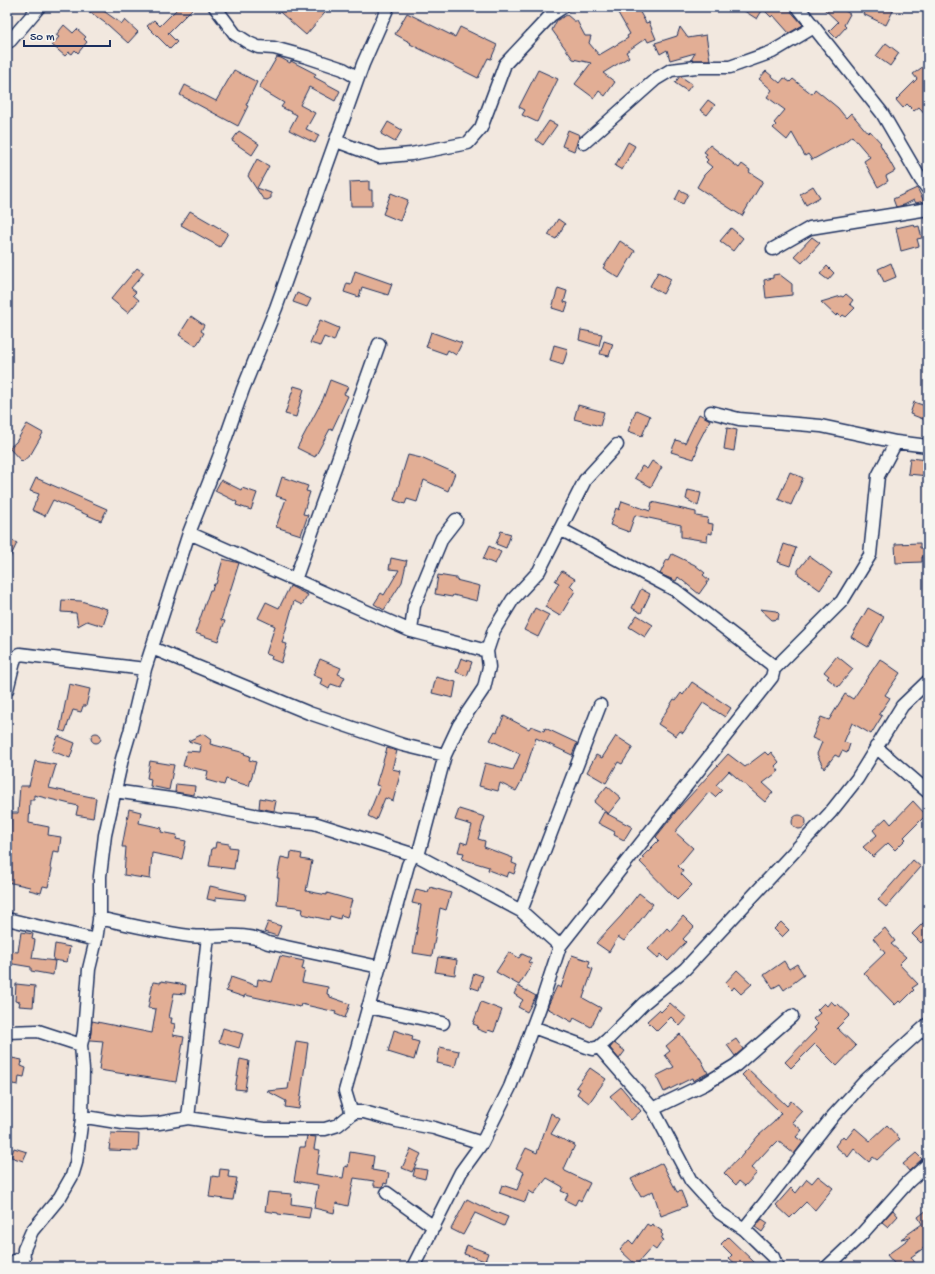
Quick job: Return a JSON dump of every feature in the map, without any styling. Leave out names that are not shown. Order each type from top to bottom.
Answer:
[{"type":"street","points":[[10,41],[39,7]]},
{"type":"street","points":[[215,7],[235,34],[249,43],[258,47],[274,48],[307,57],[343,69],[358,78]]},
{"type":"street","points":[[7,1264],[24,1262],[24,1249],[32,1231],[60,1197],[72,1176],[76,1163],[82,1118],[84,1070],[81,1045],[84,1032],[89,969],[96,940],[99,918],[100,876],[105,835],[114,791],[145,669],[189,533],[219,457],[243,389],[276,308],[363,64],[388,7]]},
{"type":"street","points":[[336,141],[379,157],[411,154],[468,143],[481,128],[505,64],[551,15],[563,7]]},
{"type":"street","points":[[798,7],[882,113],[921,180],[928,189]]},
{"type":"street","points":[[584,142],[656,79],[671,70],[696,67],[730,67],[772,52],[814,27]]},
{"type":"street","points":[[343,69],[363,64]]},
{"type":"street","points":[[773,249],[810,228],[928,209]]},
{"type":"street","points":[[295,580],[379,344]]},
{"type":"street","points":[[711,412],[738,419],[821,426],[896,442],[928,446]]},
{"type":"street","points":[[413,1267],[461,1172],[482,1143],[510,1087],[560,946],[772,677],[774,669],[842,601],[870,555],[878,476],[896,442]]},
{"type":"street","points":[[352,1114],[345,1091],[408,865],[416,855],[445,755],[459,725],[484,688],[489,666],[487,650],[494,630],[512,599],[539,571],[585,480],[617,445]]},
{"type":"street","points":[[411,631],[414,606],[442,538],[456,520]]},
{"type":"street","points":[[560,529],[675,590],[771,664],[774,669]]},
{"type":"street","points":[[189,533],[411,631],[487,650]]},
{"type":"street","points":[[152,648],[309,713],[403,745],[445,755]]},
{"type":"street","points":[[7,690],[15,658],[20,654],[145,669]]},
{"type":"street","points":[[532,1027],[592,1048],[599,1047],[644,1003],[685,970],[830,813],[857,779],[902,706],[928,681]]},
{"type":"street","points":[[521,911],[600,705]]},
{"type":"street","points":[[876,747],[928,792]]},
{"type":"street","points":[[114,791],[178,800],[280,820],[314,823],[416,855],[521,911],[560,946]]},
{"type":"street","points":[[99,918],[191,936],[236,935],[260,938],[268,943],[379,967]]},
{"type":"street","points":[[7,919],[96,940]]},
{"type":"street","points":[[188,1118],[208,936]]},
{"type":"street","points":[[368,1007],[443,1023]]},
{"type":"street","points":[[653,1108],[705,1084],[736,1065],[792,1016]]},
{"type":"street","points":[[744,1229],[834,1116],[866,1080],[928,1024]]},
{"type":"street","points":[[7,1032],[38,1031],[81,1045]]},
{"type":"street","points":[[599,1047],[653,1108],[691,1181],[720,1213],[744,1229],[773,1257],[777,1267]]},
{"type":"street","points":[[82,1118],[139,1124],[159,1123],[188,1118],[264,1129],[325,1129],[338,1125],[354,1112],[364,1112],[397,1121],[434,1128],[482,1143]]},
{"type":"street","points":[[827,1267],[860,1236],[908,1182],[928,1164]]},
{"type":"street","points":[[387,1193],[434,1227]]},
{"type":"building","points":[[83,7],[98,7],[122,24],[125,20],[138,32],[128,43],[108,25]]},
{"type":"building","points":[[179,7],[194,7],[168,33],[177,42],[170,49],[147,26],[154,20],[160,26]]},
{"type":"building","points":[[274,7],[330,7],[306,35]]},
{"type":"building","points":[[621,7],[637,7],[646,23],[649,22],[656,39],[648,42],[646,38],[626,52],[629,57],[603,73],[615,82],[605,96],[599,91],[594,98],[575,84],[591,63],[573,59],[552,30],[557,20],[567,15],[574,21],[577,21],[585,36],[591,36],[589,43],[599,55],[628,38],[627,36],[630,34],[618,13],[623,10]]},
{"type":"building","points":[[738,7],[787,7],[803,25],[789,33],[773,15],[771,17],[763,9],[757,19]]},
{"type":"building","points":[[822,7],[839,7],[850,14],[844,25],[846,27],[836,38],[829,31],[838,22]]},
{"type":"building","points":[[866,7],[895,7],[886,25],[863,14]]},
{"type":"building","points":[[407,13],[455,37],[460,27],[497,45],[491,59],[488,58],[478,78],[410,44],[411,43],[395,34]]},
{"type":"building","points":[[64,25],[73,33],[77,29],[86,37],[84,39],[87,42],[78,53],[75,50],[72,54],[69,52],[65,56],[52,45],[59,37],[56,35]]},
{"type":"building","points":[[680,27],[688,38],[706,35],[710,60],[691,60],[695,53],[670,60],[667,50],[660,54],[655,43],[677,36]]},
{"type":"building","points":[[886,43],[899,53],[890,66],[876,56]]},
{"type":"building","points":[[277,57],[290,63],[291,61],[316,74],[314,77],[340,91],[335,101],[309,87],[300,105],[315,113],[306,129],[319,135],[315,143],[289,130],[297,115],[281,107],[284,103],[259,88]]},
{"type":"building","points":[[928,63],[928,117],[919,107],[914,111],[907,104],[903,108],[896,100],[917,79],[913,74]]},
{"type":"building","points":[[234,70],[257,82],[246,105],[248,106],[238,126],[180,95],[185,85],[216,101]]},
{"type":"building","points":[[538,70],[558,79],[537,122],[522,115],[525,110],[519,107]]},
{"type":"building","points":[[766,71],[780,83],[784,78],[790,82],[793,79],[812,94],[815,89],[838,108],[846,118],[851,113],[868,133],[870,131],[881,143],[880,144],[895,171],[886,176],[888,181],[878,187],[864,161],[870,157],[852,136],[843,143],[812,160],[808,154],[805,156],[792,133],[787,140],[773,128],[776,125],[774,123],[785,110],[767,97],[772,90],[759,79]]},
{"type":"building","points":[[680,76],[692,84],[687,91],[675,83]]},
{"type":"building","points":[[708,100],[715,105],[707,115],[700,110]]},
{"type":"building","points":[[549,121],[557,125],[543,145],[536,140]]},
{"type":"building","points":[[388,122],[402,130],[395,142],[381,134]]},
{"type":"building","points":[[568,130],[580,135],[574,151],[562,146]]},
{"type":"building","points":[[239,131],[259,144],[252,155],[232,141]]},
{"type":"building","points":[[628,142],[635,146],[622,170],[615,166]]},
{"type":"building","points":[[710,145],[739,168],[742,164],[750,170],[749,172],[763,181],[742,216],[697,187],[704,175],[712,167],[706,162],[708,160],[705,157],[707,154],[704,152]]},
{"type":"building","points":[[257,159],[269,166],[257,188],[271,193],[271,198],[267,200],[263,199],[248,176]]},
{"type":"building","points":[[369,181],[369,190],[372,190],[372,206],[351,206],[350,182]]},
{"type":"building","points":[[813,186],[820,197],[806,205],[800,194]]},
{"type":"building","points":[[917,188],[924,201],[916,203],[914,200],[896,207],[893,199]]},
{"type":"building","points":[[680,190],[688,194],[683,204],[675,200]]},
{"type":"building","points":[[391,193],[408,200],[400,221],[383,214]]},
{"type":"building","points":[[190,211],[228,233],[220,247],[181,225]]},
{"type":"building","points":[[558,219],[565,224],[556,239],[548,235]]},
{"type":"building","points":[[914,224],[915,227],[919,226],[922,238],[917,239],[919,246],[901,251],[896,228]]},
{"type":"building","points":[[731,228],[743,238],[733,251],[720,241]]},
{"type":"building","points":[[812,237],[820,243],[802,263],[794,256]]},
{"type":"building","points":[[620,241],[635,251],[619,278],[603,268]]},
{"type":"building","points":[[891,263],[896,277],[884,282],[878,269]]},
{"type":"building","points":[[827,266],[834,273],[828,280],[820,274]]},
{"type":"building","points":[[137,268],[144,273],[131,288],[136,292],[133,295],[139,300],[128,313],[111,299]]},
{"type":"building","points":[[355,271],[392,284],[388,295],[362,287],[359,297],[344,292],[347,283],[351,284]]},
{"type":"building","points":[[658,272],[671,279],[663,294],[650,286]]},
{"type":"building","points":[[779,274],[792,284],[792,295],[766,298],[764,280],[773,278],[773,275]]},
{"type":"building","points":[[558,288],[567,291],[564,302],[568,303],[565,312],[552,308]]},
{"type":"building","points":[[297,293],[311,299],[307,307],[293,302]]},
{"type":"building","points":[[846,294],[853,300],[850,304],[855,308],[846,317],[843,315],[841,317],[838,314],[836,316],[821,302],[841,296],[843,297]]},
{"type":"building","points":[[191,316],[204,325],[201,331],[204,333],[196,346],[179,335]]},
{"type":"building","points":[[320,320],[339,328],[334,341],[324,337],[320,346],[310,343]]},
{"type":"building","points":[[581,330],[602,334],[599,346],[579,340]]},
{"type":"building","points":[[431,332],[462,343],[456,355],[448,350],[446,354],[426,347]]},
{"type":"building","points":[[604,341],[613,344],[609,356],[600,354]]},
{"type":"building","points":[[554,345],[568,349],[563,365],[550,361]]},
{"type":"building","points":[[330,380],[348,387],[344,394],[348,396],[332,430],[330,429],[315,457],[297,448],[323,399]]},
{"type":"building","points":[[294,386],[304,389],[296,417],[285,414]]},
{"type":"building","points":[[914,402],[928,407],[928,421],[910,414]]},
{"type":"building","points":[[578,405],[604,412],[600,426],[574,419]]},
{"type":"building","points":[[636,410],[650,416],[642,436],[628,431]]},
{"type":"building","points":[[699,414],[710,420],[696,447],[698,447],[694,459],[671,452],[676,440],[685,443]]},
{"type":"building","points":[[27,424],[43,433],[31,454],[22,462],[9,448],[16,442]]},
{"type":"building","points":[[727,428],[737,430],[734,451],[724,449]]},
{"type":"building","points":[[408,455],[421,458],[455,473],[448,491],[424,480],[417,502],[407,499],[405,504],[394,500]]},
{"type":"building","points":[[910,458],[928,460],[928,476],[908,474]]},
{"type":"building","points":[[652,461],[662,467],[651,487],[635,478],[642,466],[647,469]]},
{"type":"building","points":[[790,472],[803,478],[791,505],[778,499]]},
{"type":"building","points":[[282,477],[308,486],[306,491],[310,492],[303,514],[308,515],[301,535],[276,527],[286,499],[276,496]]},
{"type":"building","points":[[36,478],[107,509],[101,521],[53,500],[45,516],[32,510],[39,494],[30,491]]},
{"type":"building","points":[[221,480],[241,490],[242,488],[257,493],[251,510],[236,505],[237,502],[215,491]]},
{"type":"building","points":[[688,490],[701,493],[698,506],[686,499]]},
{"type":"building","points":[[622,501],[650,511],[652,502],[696,512],[696,516],[708,518],[707,523],[713,524],[712,534],[708,533],[707,541],[681,537],[681,525],[635,515],[629,532],[610,525],[616,508],[619,510]]},
{"type":"building","points":[[501,531],[511,534],[506,548],[496,544]]},
{"type":"building","points":[[7,538],[17,543],[7,564]]},
{"type":"building","points":[[920,543],[920,548],[924,548],[925,557],[922,557],[922,562],[896,563],[895,544]]},
{"type":"building","points":[[784,544],[796,548],[790,566],[778,562]]},
{"type":"building","points":[[489,546],[501,552],[495,564],[483,559]]},
{"type":"building","points":[[672,554],[695,565],[705,573],[703,575],[709,580],[699,594],[678,577],[676,581],[660,574],[667,559],[669,560]]},
{"type":"building","points":[[809,556],[832,573],[820,590],[798,574],[798,570]]},
{"type":"building","points":[[391,558],[405,561],[407,560],[402,582],[384,610],[374,604],[381,593],[384,595],[399,570],[389,569]]},
{"type":"building","points":[[223,559],[239,563],[221,620],[225,621],[218,641],[195,633],[210,590],[212,590],[214,584],[216,584]]},
{"type":"building","points":[[562,571],[575,579],[570,586],[575,591],[560,616],[545,607],[559,583],[555,581]]},
{"type":"building","points":[[438,575],[456,578],[456,580],[480,586],[477,601],[453,595],[452,597],[435,594]]},
{"type":"building","points":[[290,586],[308,595],[302,605],[294,601],[282,643],[287,644],[281,663],[271,659],[272,656],[266,654],[275,626],[258,618],[266,602],[279,608]]},
{"type":"building","points":[[641,589],[650,594],[641,613],[632,608]]},
{"type":"building","points":[[62,600],[81,601],[107,609],[106,611],[108,611],[103,626],[87,621],[78,626],[76,613],[61,612]]},
{"type":"building","points":[[535,608],[549,615],[538,637],[524,630]]},
{"type":"building","points":[[868,608],[884,617],[868,647],[851,637]]},
{"type":"building","points":[[760,609],[776,611],[779,614],[778,619],[772,620]]},
{"type":"building","points":[[637,615],[653,625],[645,637],[629,627]]},
{"type":"building","points":[[837,656],[853,669],[838,687],[827,678],[829,676],[824,672]]},
{"type":"building","points":[[461,658],[472,662],[467,676],[456,672]]},
{"type":"building","points":[[320,659],[341,668],[338,674],[345,677],[340,687],[331,684],[329,689],[320,684],[322,679],[313,675]]},
{"type":"building","points":[[880,659],[900,673],[885,695],[890,698],[879,714],[882,716],[871,734],[852,723],[844,742],[850,744],[847,753],[842,751],[839,757],[835,755],[824,769],[817,754],[822,742],[812,738],[821,717],[829,720],[845,694],[853,699]]},
{"type":"building","points":[[436,677],[456,682],[453,698],[432,693]]},
{"type":"building","points":[[692,682],[731,708],[725,717],[703,703],[683,733],[680,731],[676,736],[658,724],[674,699],[676,700],[681,693],[683,695]]},
{"type":"building","points":[[69,684],[90,689],[86,706],[83,706],[81,712],[73,710],[65,732],[60,730]]},
{"type":"building","points":[[504,716],[529,729],[531,726],[544,731],[545,728],[577,743],[572,755],[536,738],[522,780],[516,791],[500,783],[498,791],[479,786],[485,763],[513,770],[520,754],[490,740],[495,731],[497,732]]},
{"type":"building","points":[[96,733],[101,738],[96,743],[91,738]]},
{"type":"building","points":[[203,734],[211,740],[210,744],[245,753],[244,754],[250,756],[249,760],[256,762],[249,786],[226,779],[224,785],[206,780],[208,771],[183,766],[187,751],[200,752],[201,745],[188,741]]},
{"type":"building","points":[[58,736],[75,743],[70,758],[52,751]]},
{"type":"building","points":[[616,736],[633,747],[622,764],[618,762],[606,783],[587,772],[596,755],[602,758]]},
{"type":"building","points":[[387,748],[397,751],[392,769],[401,771],[393,801],[385,798],[376,820],[368,816],[380,786],[376,785]]},
{"type":"building","points":[[765,752],[768,755],[771,752],[779,762],[775,766],[779,771],[763,783],[773,792],[765,802],[729,771],[716,785],[722,790],[715,797],[709,792],[675,832],[693,848],[678,866],[683,871],[681,874],[692,885],[677,900],[640,862],[644,858],[642,857],[659,840],[656,837],[678,809],[728,754],[745,767]]},
{"type":"building","points":[[35,761],[56,765],[49,788],[96,798],[93,818],[76,815],[78,806],[34,795],[34,800],[30,800],[29,823],[49,827],[48,835],[61,837],[59,852],[53,851],[50,868],[52,869],[48,887],[43,886],[41,893],[29,890],[30,887],[7,882],[7,838],[10,838],[11,813],[18,813],[20,786],[29,786]]},
{"type":"building","points":[[150,761],[174,765],[169,790],[150,786],[151,779],[147,778]]},
{"type":"building","points":[[176,784],[195,786],[194,795],[175,792]]},
{"type":"building","points":[[607,786],[621,798],[608,814],[594,802]]},
{"type":"building","points":[[260,798],[276,801],[274,811],[259,808]]},
{"type":"building","points":[[913,801],[926,815],[904,837],[906,839],[895,850],[888,843],[873,857],[863,847],[877,835],[873,830],[886,818],[891,824]]},
{"type":"building","points":[[129,809],[141,812],[139,823],[162,828],[161,832],[177,835],[176,839],[186,841],[182,859],[152,853],[150,879],[124,875],[126,847],[122,847]]},
{"type":"building","points":[[459,809],[485,817],[478,839],[485,841],[484,847],[513,858],[512,863],[517,865],[514,874],[509,872],[507,877],[488,870],[489,867],[462,859],[464,853],[458,852],[461,842],[467,844],[472,825],[455,820]]},
{"type":"building","points":[[604,812],[632,827],[624,840],[614,835],[615,832],[598,823]]},
{"type":"building","points":[[799,815],[804,817],[806,822],[804,827],[799,829],[794,827],[792,822],[794,817]]},
{"type":"building","points":[[216,842],[229,844],[229,847],[237,848],[234,869],[209,866],[212,848],[215,848]]},
{"type":"building","points":[[291,852],[302,854],[301,859],[312,861],[306,891],[327,895],[327,893],[352,900],[347,917],[341,915],[340,919],[330,916],[329,920],[302,914],[303,909],[297,907],[277,905],[279,878],[277,878],[281,857],[290,859]]},
{"type":"building","points":[[913,860],[921,867],[886,907],[878,900]]},
{"type":"building","points":[[210,886],[246,894],[245,900],[216,897],[216,901],[207,899]]},
{"type":"building","points":[[430,887],[451,893],[446,910],[440,908],[432,956],[413,953],[421,905],[412,903],[416,889],[428,892]]},
{"type":"building","points":[[639,893],[653,904],[624,941],[618,937],[609,952],[596,943],[622,915]]},
{"type":"building","points":[[683,916],[694,927],[683,939],[686,942],[668,961],[661,954],[658,958],[648,949],[667,928],[670,931]]},
{"type":"building","points":[[928,918],[928,936],[921,943],[912,934]]},
{"type":"building","points":[[268,922],[281,926],[277,936],[264,932]]},
{"type":"building","points":[[781,922],[789,930],[782,937],[774,929]]},
{"type":"building","points":[[885,928],[895,941],[891,944],[906,957],[899,964],[918,984],[912,988],[914,990],[901,1003],[899,1001],[895,1005],[864,973],[885,953],[873,938]]},
{"type":"building","points":[[21,932],[33,934],[32,939],[35,940],[32,958],[55,961],[53,975],[31,971],[31,967],[7,963],[7,951],[18,952]]},
{"type":"building","points":[[55,944],[70,947],[67,962],[53,960]]},
{"type":"building","points":[[509,952],[519,958],[522,954],[531,958],[528,962],[532,964],[519,985],[496,972]]},
{"type":"building","points":[[572,955],[590,961],[588,967],[593,969],[583,998],[601,1008],[591,1027],[574,1018],[572,1022],[547,1008],[557,986],[561,988]]},
{"type":"building","points":[[280,956],[304,961],[302,969],[305,970],[302,982],[328,987],[327,994],[330,995],[330,997],[350,1004],[345,1018],[335,1014],[336,1012],[301,1004],[300,1007],[245,995],[244,997],[226,991],[231,977],[257,986],[258,979],[272,982]]},
{"type":"building","points":[[438,957],[457,960],[455,975],[435,972]]},
{"type":"building","points":[[784,961],[789,969],[797,964],[804,975],[784,990],[780,984],[773,988],[764,975]]},
{"type":"building","points":[[737,970],[752,984],[741,994],[734,987],[732,990],[725,983]]},
{"type":"building","points":[[474,973],[483,976],[479,990],[470,987]]},
{"type":"building","points":[[161,981],[186,985],[185,994],[174,993],[169,1018],[172,1018],[171,1023],[175,1024],[173,1035],[184,1037],[176,1082],[99,1070],[103,1041],[90,1040],[92,1021],[152,1033],[156,1009],[148,1008],[153,982],[161,983]]},
{"type":"building","points":[[16,984],[35,986],[33,1007],[19,1006],[20,1002],[15,1001]]},
{"type":"building","points":[[518,986],[536,996],[527,1012],[518,1007],[523,1000],[514,994]]},
{"type":"building","points":[[831,1001],[836,1006],[838,1004],[850,1015],[837,1028],[856,1046],[837,1066],[815,1044],[791,1068],[785,1062],[816,1030],[814,1028],[818,1024],[813,1019],[820,1013],[817,1010],[824,1003],[827,1006]]},
{"type":"building","points":[[481,1002],[502,1010],[494,1032],[488,1030],[487,1033],[477,1029],[478,1026],[473,1024]]},
{"type":"building","points":[[670,1003],[687,1018],[680,1026],[671,1017],[657,1031],[647,1021],[659,1010],[661,1012]]},
{"type":"building","points":[[223,1028],[243,1034],[239,1048],[219,1042]]},
{"type":"building","points":[[394,1030],[413,1036],[412,1040],[419,1042],[414,1060],[388,1052]]},
{"type":"building","points":[[680,1034],[699,1056],[708,1073],[693,1081],[692,1078],[664,1092],[656,1076],[674,1067],[665,1055],[670,1051],[666,1046]]},
{"type":"building","points":[[736,1039],[743,1049],[735,1056],[727,1045]]},
{"type":"building","points":[[296,1041],[308,1043],[299,1109],[285,1107],[286,1101],[267,1091],[288,1089]]},
{"type":"building","points":[[614,1043],[625,1051],[619,1059],[610,1048]]},
{"type":"building","points":[[440,1047],[459,1051],[455,1067],[437,1063]]},
{"type":"building","points":[[7,1057],[22,1060],[21,1066],[26,1068],[24,1077],[19,1076],[18,1085],[7,1083]]},
{"type":"building","points":[[240,1059],[249,1061],[245,1090],[235,1089]]},
{"type":"building","points":[[590,1068],[606,1079],[589,1103],[577,1094],[580,1089],[576,1087]]},
{"type":"building","points":[[748,1069],[787,1106],[791,1101],[802,1111],[792,1122],[802,1130],[796,1137],[803,1142],[794,1154],[778,1141],[773,1146],[772,1145],[751,1168],[757,1173],[745,1186],[739,1181],[736,1185],[724,1173],[738,1158],[739,1159],[758,1136],[774,1122],[781,1113],[742,1075]]},
{"type":"building","points":[[621,1087],[641,1111],[631,1120],[610,1096]]},
{"type":"building","points":[[551,1113],[560,1119],[551,1134],[575,1145],[564,1169],[565,1171],[590,1183],[581,1201],[578,1199],[575,1205],[565,1200],[568,1194],[561,1191],[563,1187],[547,1178],[534,1194],[529,1191],[525,1202],[499,1193],[502,1185],[517,1190],[524,1172],[516,1168],[526,1148],[537,1153]]},
{"type":"building","points":[[887,1125],[900,1139],[877,1160],[873,1157],[869,1162],[854,1149],[848,1157],[835,1146],[843,1136],[846,1139],[855,1128],[870,1141]]},
{"type":"building","points":[[111,1133],[139,1134],[138,1151],[109,1150]]},
{"type":"building","points":[[307,1136],[316,1137],[314,1149],[320,1150],[316,1174],[343,1178],[345,1166],[348,1167],[350,1152],[374,1156],[372,1170],[389,1173],[387,1184],[384,1183],[383,1187],[374,1186],[374,1181],[354,1178],[348,1206],[336,1203],[334,1213],[314,1208],[318,1185],[294,1181],[300,1147],[305,1147]]},
{"type":"building","points":[[14,1148],[27,1152],[23,1161],[11,1157]]},
{"type":"building","points":[[411,1149],[421,1154],[412,1172],[402,1168]]},
{"type":"building","points":[[916,1153],[922,1159],[909,1171],[903,1164]]},
{"type":"building","points":[[662,1163],[677,1192],[681,1191],[687,1206],[661,1216],[653,1191],[641,1197],[631,1179]]},
{"type":"building","points":[[415,1168],[427,1170],[425,1179],[413,1176]]},
{"type":"building","points":[[220,1169],[229,1170],[228,1177],[237,1178],[233,1200],[209,1197],[212,1176],[219,1177]]},
{"type":"building","points":[[818,1176],[833,1188],[815,1210],[806,1202],[790,1218],[776,1205],[791,1188],[796,1193],[807,1179],[812,1183]]},
{"type":"building","points":[[268,1192],[292,1194],[291,1204],[311,1207],[309,1218],[265,1211]]},
{"type":"building","points":[[467,1199],[508,1217],[504,1226],[475,1213],[463,1235],[451,1229]]},
{"type":"building","points":[[928,1209],[928,1245],[911,1257],[918,1267],[897,1267],[887,1255],[911,1237],[901,1239],[922,1224],[918,1217]]},
{"type":"building","points":[[893,1210],[898,1216],[888,1227],[882,1222]]},
{"type":"building","points":[[762,1219],[768,1223],[762,1232],[755,1227]]},
{"type":"building","points":[[647,1224],[650,1226],[652,1224],[662,1231],[661,1233],[663,1235],[661,1239],[663,1240],[656,1250],[652,1247],[636,1265],[620,1250],[629,1240],[633,1244]]},
{"type":"building","points":[[728,1237],[759,1267],[739,1267],[729,1258],[732,1255],[721,1244]]},
{"type":"building","points":[[467,1245],[488,1253],[485,1261],[464,1254]]}]
